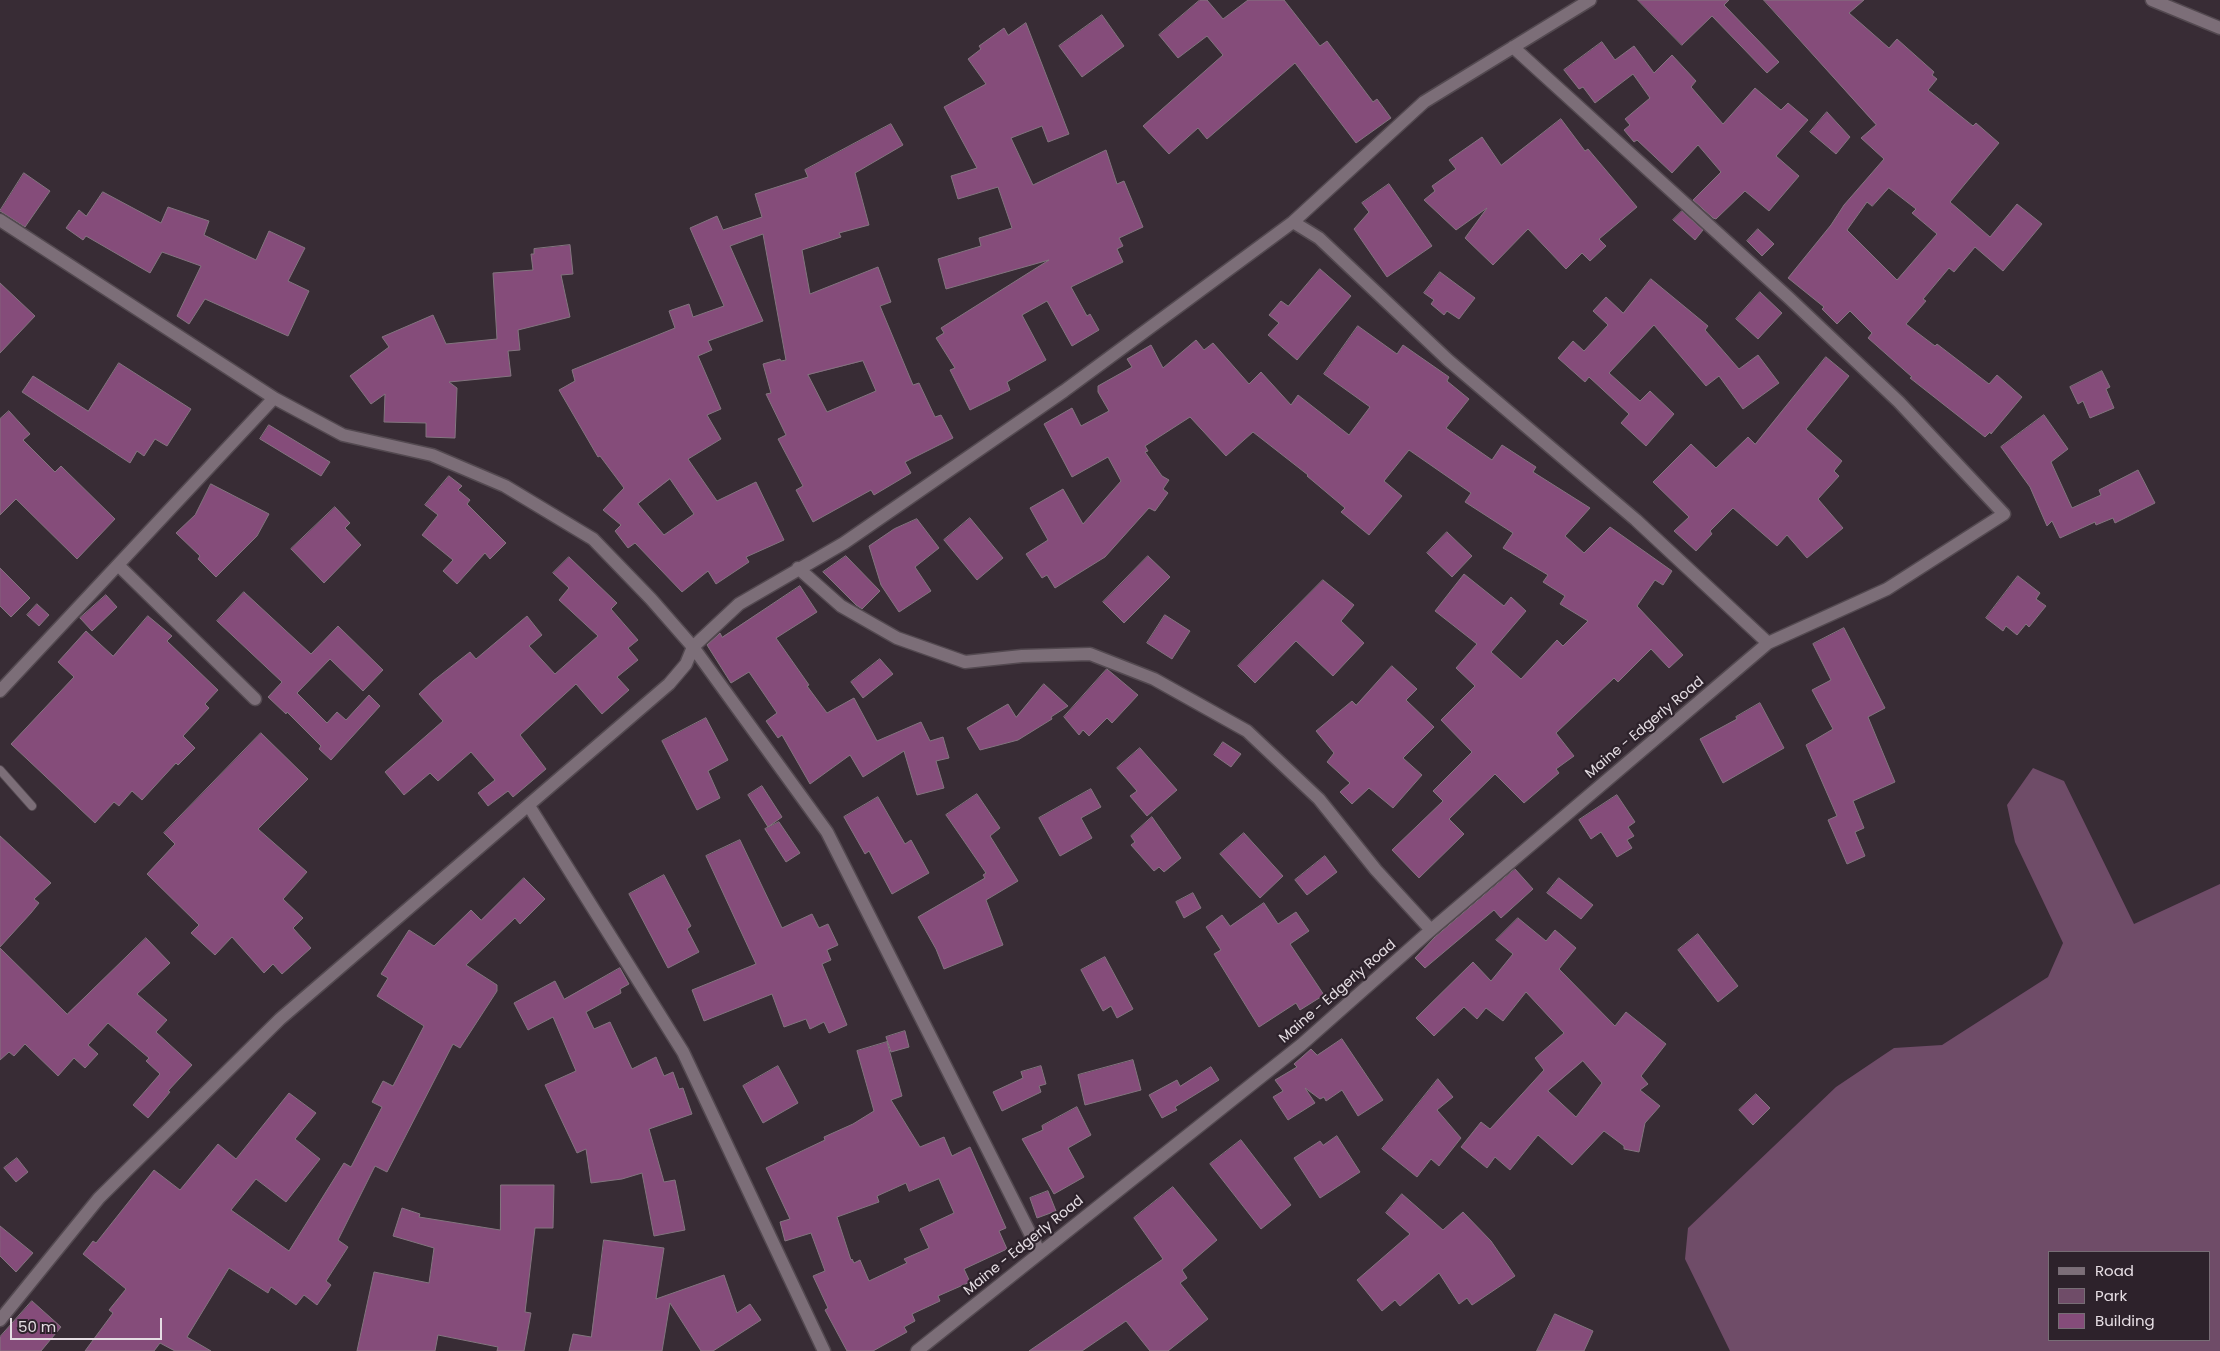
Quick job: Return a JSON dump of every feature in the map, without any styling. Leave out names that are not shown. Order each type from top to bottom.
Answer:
[{"type":"street","points":[[0,1320],[99,1198],[280,1018],[669,684],[686,664],[693,647],[739,604],[844,542],[1064,391],[1293,222],[1424,102],[1590,0]]},
{"type":"street","points":[[2152,0],[2220,28]]},
{"type":"street","name":"Maine - Edgerly Road","points":[[917,1351],[1301,1045],[1431,930],[1768,643],[1888,589],[2004,514],[1899,402],[1789,298],[1513,47]]},
{"type":"street","points":[[1293,222],[1319,238],[1448,360],[1636,520],[1768,643]]},
{"type":"street","points":[[3,226],[274,398],[343,435],[432,455],[506,486],[593,539],[651,598],[693,647],[827,832],[1040,1252]]},
{"type":"street","points":[[0,692],[274,398]]},
{"type":"street","points":[[118,565],[255,699]]},
{"type":"street","points":[[798,568],[841,606],[897,638],[965,662],[1022,656],[1090,654],[1154,679],[1247,731],[1319,799],[1376,870],[1431,930]]},
{"type":"street","points":[[529,806],[683,1052],[824,1351]]},
{"type":"lane","points":[[0,770],[32,806]]},
{"type":"green space","points":[[2033,768],[2064,781],[2134,924],[2220,884],[2220,1351],[1730,1351],[1685,1259],[1688,1228],[1836,1087],[1894,1048],[1942,1045],[2048,977],[2063,943],[2015,842],[2007,805]]},
{"type":"building","points":[[1200,0],[1207,0],[1223,19],[1248,0],[1284,0],[1320,46],[1327,41],[1373,102],[1377,99],[1391,118],[1356,143],[1295,63],[1207,139],[1198,128],[1169,154],[1143,126],[1223,55],[1207,36],[1178,58],[1159,35]]},
{"type":"building","points":[[1638,0],[1729,0],[1724,5],[1779,62],[1767,73],[1712,16],[1682,45]]},
{"type":"building","points":[[1764,0],[1864,0],[1849,13],[1889,48],[1897,39],[1934,72],[1932,75],[1937,79],[1928,90],[1973,126],[1976,123],[1999,143],[1950,202],[1990,237],[2017,204],[2042,224],[2003,271],[1975,247],[1954,272],[1949,268],[1923,299],[1926,301],[1906,324],[1935,346],[1937,344],[1989,384],[1997,375],[2022,397],[1991,434],[1990,432],[1985,437],[1910,378],[1912,377],[1868,338],[1872,333],[1850,311],[1837,324],[1822,309],[1824,307],[1788,278],[1831,225],[1844,205],[1884,159],[1861,138],[1876,125]],"holes":[[[1889,188],[1916,209],[1912,213],[1937,234],[1897,280],[1847,230],[1867,202],[1872,206]]]},
{"type":"building","points":[[1102,15],[1124,46],[1082,77],[1059,46]]},
{"type":"building","points":[[1026,23],[1069,134],[1048,142],[1042,126],[1011,138],[1033,185],[1106,150],[1117,184],[1124,181],[1143,227],[1119,238],[1123,246],[1117,249],[1123,262],[1071,287],[1087,316],[1090,314],[1099,330],[1072,346],[1047,301],[1022,315],[1046,360],[1007,382],[1010,390],[970,410],[950,370],[955,368],[936,338],[944,333],[941,328],[1049,260],[946,289],[938,259],[981,246],[979,238],[1012,228],[998,187],[958,199],[951,176],[977,168],[944,107],[986,84],[968,59],[981,49],[979,46],[1004,28],[1008,35]]},
{"type":"building","points":[[1602,42],[1615,60],[1634,46],[1654,73],[1672,55],[1696,81],[1691,87],[1723,124],[1755,88],[1781,110],[1788,103],[1808,120],[1776,156],[1799,176],[1769,211],[1745,191],[1716,219],[1713,218],[1693,200],[1721,172],[1698,145],[1672,173],[1637,140],[1634,142],[1624,130],[1630,125],[1625,119],[1650,98],[1633,74],[1595,103],[1583,87],[1579,89],[1564,70]]},
{"type":"building","points":[[1827,112],[1850,137],[1836,154],[1810,132]]},
{"type":"building","points":[[1561,119],[1585,151],[1588,149],[1637,207],[1599,239],[1606,246],[1590,261],[1582,253],[1566,269],[1528,229],[1493,265],[1465,238],[1487,208],[1456,230],[1424,200],[1435,191],[1432,186],[1456,169],[1449,160],[1482,137],[1501,165]]},
{"type":"building","points":[[891,124],[903,145],[855,173],[869,225],[839,233],[841,237],[802,250],[810,294],[878,267],[891,302],[880,306],[913,385],[919,383],[935,417],[941,415],[953,438],[905,462],[911,473],[874,495],[871,490],[813,522],[796,490],[803,486],[778,439],[786,435],[766,394],[771,393],[763,364],[780,359],[781,361],[786,360],[763,234],[730,246],[763,321],[708,341],[712,350],[698,356],[721,409],[707,415],[721,439],[688,459],[717,501],[756,482],[784,540],[746,557],[749,562],[716,584],[708,571],[682,592],[635,543],[628,548],[615,531],[621,525],[603,510],[624,488],[600,456],[598,457],[559,390],[575,381],[572,370],[675,328],[669,311],[689,304],[693,317],[724,306],[690,228],[717,216],[723,230],[762,217],[755,194],[808,177],[805,170]],"holes":[[[863,361],[876,391],[827,412],[808,375]],[[670,479],[694,514],[664,535],[638,504]]]},
{"type":"building","points":[[24,173],[50,191],[25,227],[0,211]]},
{"type":"building","points":[[1389,184],[1432,246],[1387,277],[1354,229],[1369,212],[1362,203]]},
{"type":"building","points":[[103,192],[161,223],[168,207],[209,221],[204,235],[256,260],[269,231],[305,248],[288,281],[309,291],[288,336],[205,299],[189,324],[177,316],[201,266],[162,252],[150,273],[86,236],[83,240],[66,228],[79,210],[86,216]]},
{"type":"building","points":[[1682,211],[1703,230],[1695,240],[1673,220]]},
{"type":"building","points":[[1758,229],[1774,244],[1762,256],[1747,241]]},
{"type":"building","points":[[570,245],[573,274],[561,275],[570,317],[518,330],[520,350],[508,351],[511,376],[449,382],[457,388],[455,438],[426,437],[426,423],[384,422],[385,394],[371,404],[350,376],[389,347],[382,337],[433,315],[446,344],[497,339],[493,273],[533,270],[531,254],[534,254],[534,249]]},
{"type":"building","points":[[1320,269],[1351,296],[1297,360],[1268,335],[1279,323],[1269,315],[1281,301],[1288,306]]},
{"type":"building","points":[[1440,272],[1475,298],[1459,319],[1447,311],[1444,315],[1431,304],[1434,300],[1424,293]]},
{"type":"building","points":[[1651,279],[1708,326],[1705,330],[1739,369],[1758,355],[1779,383],[1743,409],[1719,376],[1706,386],[1654,325],[1609,373],[1640,401],[1650,391],[1674,414],[1646,446],[1621,423],[1629,414],[1589,377],[1585,382],[1558,358],[1573,341],[1584,351],[1608,325],[1593,311],[1606,297],[1623,313]]},
{"type":"building","points":[[0,283],[35,316],[0,353]]},
{"type":"building","points":[[1760,292],[1782,313],[1758,339],[1736,319]]},
{"type":"building","points":[[1358,326],[1397,354],[1403,345],[1449,377],[1447,381],[1469,399],[1446,428],[1492,460],[1502,445],[1536,467],[1533,472],[1590,508],[1565,536],[1584,553],[1610,527],[1672,571],[1663,585],[1655,580],[1637,606],[1683,655],[1669,668],[1651,649],[1618,682],[1614,678],[1556,733],[1574,756],[1556,769],[1559,773],[1524,803],[1495,774],[1449,819],[1464,834],[1419,878],[1392,850],[1443,801],[1433,791],[1472,752],[1441,720],[1475,686],[1456,668],[1477,644],[1435,611],[1464,574],[1504,606],[1511,597],[1526,611],[1491,652],[1521,679],[1557,640],[1563,646],[1588,621],[1560,604],[1565,596],[1543,582],[1548,575],[1503,548],[1513,533],[1465,502],[1471,493],[1409,450],[1384,481],[1402,496],[1369,535],[1341,512],[1345,508],[1308,475],[1253,432],[1226,456],[1190,417],[1145,446],[1148,451],[1145,452],[1162,476],[1169,480],[1163,489],[1168,493],[1155,511],[1149,508],[1105,557],[1055,588],[1047,575],[1042,578],[1026,554],[1048,540],[1030,508],[1063,489],[1083,524],[1121,481],[1108,457],[1072,477],[1044,424],[1072,408],[1081,426],[1109,411],[1098,392],[1098,386],[1132,367],[1127,359],[1151,345],[1163,368],[1196,340],[1204,350],[1213,343],[1249,384],[1261,372],[1291,405],[1298,395],[1349,435],[1370,407],[1324,374]]},
{"type":"building","points":[[1826,357],[1849,376],[1806,429],[1842,461],[1834,471],[1839,476],[1818,499],[1843,528],[1807,558],[1787,535],[1777,546],[1733,508],[1710,531],[1712,534],[1696,551],[1674,531],[1689,517],[1653,482],[1691,444],[1716,468],[1748,437],[1755,444]]},
{"type":"building","points":[[119,363],[191,409],[167,446],[155,439],[144,456],[137,451],[130,463],[22,392],[33,376],[88,411]]},
{"type":"building","points":[[2102,371],[2110,387],[2106,389],[2114,408],[2090,418],[2083,401],[2078,404],[2070,387]]},
{"type":"building","points":[[9,411],[30,434],[23,440],[55,472],[61,466],[115,519],[77,559],[16,499],[0,515],[0,419]]},
{"type":"building","points":[[2044,415],[2068,449],[2051,462],[2072,508],[2101,495],[2099,490],[2138,470],[2155,503],[2115,523],[2113,518],[2096,525],[2095,522],[2060,538],[2052,521],[2047,526],[2030,487],[2001,447]]},
{"type":"building","points":[[269,425],[330,462],[321,476],[260,439]]},
{"type":"building","points":[[449,476],[462,486],[458,490],[470,500],[467,504],[506,543],[490,559],[485,553],[457,584],[443,571],[453,560],[422,535],[438,515],[425,505]]},
{"type":"building","points":[[211,484],[269,514],[257,536],[216,577],[198,559],[200,556],[176,533],[195,515]]},
{"type":"building","points":[[335,507],[350,523],[345,528],[361,545],[324,583],[291,549]]},
{"type":"building","points":[[970,518],[1003,558],[977,580],[944,540]]},
{"type":"building","points":[[917,519],[939,548],[915,567],[931,591],[899,612],[881,585],[869,546],[894,529]]},
{"type":"building","points":[[1447,532],[1472,556],[1452,577],[1427,553]]},
{"type":"building","points":[[846,556],[880,591],[862,609],[823,572]]},
{"type":"building","points":[[1148,556],[1170,577],[1124,623],[1103,602]]},
{"type":"building","points":[[569,557],[617,603],[611,609],[638,640],[628,648],[638,660],[617,677],[629,690],[602,714],[576,684],[520,735],[546,769],[513,797],[508,791],[488,806],[478,793],[495,780],[471,752],[438,781],[430,773],[404,795],[385,772],[443,721],[419,694],[433,681],[470,652],[476,659],[527,616],[542,635],[529,646],[555,674],[598,636],[559,600],[569,588],[553,573]]},
{"type":"building","points":[[0,568],[30,598],[11,617],[0,606]]},
{"type":"building","points":[[2018,576],[2040,593],[2036,599],[2046,606],[2029,627],[2026,624],[2017,635],[2006,626],[2003,631],[1986,618]]},
{"type":"building","points":[[1323,580],[1354,605],[1341,621],[1364,643],[1333,676],[1296,641],[1255,683],[1238,666]]},
{"type":"building","points":[[800,586],[817,612],[776,638],[809,685],[807,686],[827,713],[854,698],[877,741],[921,722],[930,741],[943,737],[949,758],[936,761],[944,788],[917,795],[904,751],[863,777],[850,755],[810,784],[782,735],[778,738],[766,721],[777,713],[749,672],[731,683],[707,645],[720,633],[722,637]]},
{"type":"building","points":[[244,592],[311,654],[338,626],[383,670],[363,691],[330,659],[297,693],[327,723],[337,712],[346,720],[369,695],[380,706],[331,760],[319,749],[321,746],[287,712],[286,714],[268,697],[282,682],[217,621]]},
{"type":"building","points":[[106,595],[117,607],[92,631],[80,618]]},
{"type":"building","points":[[37,604],[49,615],[39,626],[27,615]]},
{"type":"building","points":[[1165,615],[1190,631],[1172,659],[1147,643]]},
{"type":"building","points":[[148,616],[172,636],[167,641],[218,690],[205,704],[209,708],[183,736],[195,748],[178,765],[176,763],[142,800],[132,791],[119,806],[114,802],[95,823],[11,744],[74,677],[58,662],[86,631],[113,656]]},
{"type":"building","points":[[1844,628],[1885,708],[1868,717],[1895,782],[1853,801],[1864,828],[1855,832],[1865,856],[1847,864],[1828,820],[1837,816],[1806,745],[1833,729],[1812,690],[1831,680],[1813,644]]},
{"type":"building","points":[[880,659],[893,674],[863,698],[851,682]]},
{"type":"building","points":[[1392,666],[1417,689],[1406,700],[1434,727],[1403,758],[1422,775],[1393,808],[1369,788],[1352,804],[1340,792],[1350,783],[1327,762],[1334,753],[1316,731],[1352,701],[1356,705]]},
{"type":"building","points":[[1107,669],[1138,695],[1112,723],[1107,718],[1089,736],[1083,730],[1079,735],[1064,717]]},
{"type":"building","points":[[1044,684],[1068,706],[1051,717],[1052,719],[1018,740],[980,750],[967,728],[1008,704],[1016,717]]},
{"type":"building","points":[[1760,703],[1784,748],[1723,783],[1700,739],[1737,719],[1736,717]]},
{"type":"building","points":[[706,718],[728,760],[708,771],[720,798],[697,810],[662,741]]},
{"type":"building","points":[[261,733],[308,779],[258,829],[307,872],[283,899],[303,918],[293,928],[311,948],[282,974],[273,964],[264,973],[232,937],[215,955],[191,933],[199,925],[147,874],[175,844],[164,833]]},
{"type":"building","points":[[1223,742],[1241,754],[1231,767],[1214,755]]},
{"type":"building","points":[[1140,748],[1177,790],[1147,816],[1130,796],[1137,791],[1117,768]]},
{"type":"building","points":[[762,786],[782,817],[768,827],[748,795]]},
{"type":"building","points":[[1091,789],[1101,807],[1081,818],[1092,838],[1060,856],[1039,818]]},
{"type":"building","points":[[977,794],[1000,828],[990,836],[1018,881],[986,900],[1003,945],[944,969],[936,949],[918,917],[985,878],[983,875],[986,873],[946,815]]},
{"type":"building","points":[[1617,795],[1635,822],[1628,827],[1634,836],[1627,840],[1632,848],[1617,857],[1601,832],[1591,839],[1579,820]]},
{"type":"building","points":[[878,797],[905,844],[911,840],[929,873],[892,894],[869,851],[865,854],[844,817]]},
{"type":"building","points":[[1152,817],[1181,858],[1164,872],[1159,867],[1154,871],[1131,845],[1135,842],[1131,836]]},
{"type":"building","points":[[779,822],[800,853],[786,862],[765,829]]},
{"type":"building","points":[[1244,833],[1283,876],[1260,898],[1220,854]]},
{"type":"building","points":[[0,836],[51,883],[34,899],[39,903],[0,947]]},
{"type":"building","points":[[740,840],[782,928],[812,914],[819,928],[828,924],[838,945],[827,950],[831,960],[822,964],[847,1025],[829,1033],[824,1022],[810,1029],[806,1019],[784,1027],[772,994],[704,1021],[692,990],[756,964],[706,856]]},
{"type":"building","points":[[1325,856],[1337,872],[1307,895],[1295,880]]},
{"type":"building","points":[[1515,869],[1533,889],[1501,918],[1494,910],[1425,968],[1415,958],[1435,937]]},
{"type":"building","points":[[664,875],[691,926],[687,929],[699,952],[668,968],[629,894]]},
{"type":"building","points":[[524,878],[545,899],[520,924],[515,918],[466,965],[497,985],[497,991],[460,1048],[453,1044],[387,1172],[375,1166],[338,1240],[348,1247],[326,1281],[331,1285],[317,1305],[304,1295],[296,1305],[271,1287],[268,1293],[229,1268],[187,1337],[211,1351],[175,1351],[160,1343],[154,1351],[85,1351],[113,1313],[109,1310],[126,1289],[83,1254],[93,1241],[96,1243],[154,1170],[180,1190],[218,1144],[236,1159],[289,1093],[316,1113],[295,1139],[320,1159],[286,1202],[256,1179],[231,1210],[289,1251],[344,1163],[351,1167],[382,1107],[372,1102],[383,1081],[393,1086],[424,1026],[377,996],[388,978],[381,974],[409,930],[434,946],[471,910],[481,920]]},
{"type":"building","points":[[1559,878],[1593,905],[1581,919],[1547,893]]},
{"type":"building","points":[[1193,893],[1201,908],[1184,918],[1176,902]]},
{"type":"building","points":[[1264,903],[1278,924],[1296,912],[1309,931],[1290,944],[1324,995],[1300,1010],[1296,1003],[1259,1027],[1214,954],[1221,950],[1206,927],[1222,915],[1230,926]]},
{"type":"building","points":[[1518,918],[1546,941],[1555,930],[1576,948],[1559,969],[1615,1026],[1626,1012],[1666,1044],[1641,1076],[1648,1084],[1640,1090],[1660,1106],[1645,1123],[1639,1152],[1624,1149],[1624,1146],[1604,1131],[1572,1165],[1538,1135],[1510,1170],[1495,1157],[1487,1168],[1461,1147],[1481,1122],[1490,1129],[1544,1070],[1535,1058],[1564,1033],[1526,992],[1503,1021],[1486,1008],[1477,1019],[1464,1007],[1434,1036],[1416,1018],[1473,962],[1491,981],[1513,954],[1496,940]],"holes":[[[1583,1061],[1602,1083],[1576,1117],[1548,1091]]]},
{"type":"building","points":[[1698,934],[1738,986],[1718,1002],[1678,950]]},
{"type":"building","points":[[146,938],[170,963],[137,994],[167,1020],[156,1032],[192,1065],[168,1091],[170,1092],[148,1118],[133,1105],[160,1074],[146,1061],[149,1058],[108,1023],[88,1045],[98,1054],[85,1068],[74,1058],[58,1076],[25,1044],[14,1056],[9,1052],[0,1060],[0,948],[67,1014]]},
{"type":"building","points":[[1105,957],[1133,1009],[1117,1018],[1111,1006],[1103,1011],[1081,970]]},
{"type":"building","points":[[620,968],[629,984],[620,989],[621,993],[586,1012],[594,1029],[610,1022],[632,1069],[656,1057],[664,1076],[673,1072],[679,1089],[683,1088],[692,1114],[649,1129],[664,1182],[675,1180],[685,1230],[654,1236],[642,1173],[622,1179],[591,1183],[586,1149],[577,1153],[545,1085],[576,1071],[553,1017],[528,1030],[514,1003],[555,981],[564,999]]},
{"type":"building","points":[[905,1031],[909,1047],[891,1052],[886,1037]]},
{"type":"building","points":[[1342,1039],[1383,1100],[1358,1116],[1342,1090],[1326,1101],[1324,1097],[1320,1099],[1305,1088],[1315,1103],[1288,1120],[1273,1097],[1283,1091],[1275,1080],[1297,1067],[1294,1064],[1311,1049],[1317,1055]]},
{"type":"building","points":[[887,1042],[902,1096],[891,1100],[920,1147],[944,1137],[952,1156],[970,1147],[1006,1228],[999,1231],[1007,1249],[964,1269],[970,1282],[938,1296],[940,1301],[912,1314],[915,1321],[904,1327],[907,1332],[873,1351],[847,1351],[825,1310],[828,1308],[813,1276],[825,1271],[811,1233],[785,1241],[780,1222],[790,1219],[766,1168],[825,1140],[824,1137],[853,1124],[874,1111],[857,1051]],"holes":[[[939,1179],[954,1213],[920,1229],[929,1248],[904,1259],[907,1263],[869,1281],[860,1260],[854,1263],[851,1260],[837,1217],[879,1202],[877,1196],[906,1183],[909,1191]]]},
{"type":"building","points":[[1133,1060],[1141,1090],[1085,1105],[1078,1075]]},
{"type":"building","points":[[778,1066],[798,1103],[763,1123],[743,1086]]},
{"type":"building","points":[[1041,1066],[1046,1084],[1039,1086],[1041,1092],[1002,1111],[993,1092],[1023,1078],[1021,1072]]},
{"type":"building","points":[[1211,1067],[1219,1080],[1175,1107],[1177,1110],[1162,1118],[1149,1095],[1177,1080],[1180,1086]]},
{"type":"building","points":[[1438,1079],[1453,1097],[1437,1110],[1461,1138],[1439,1166],[1431,1159],[1417,1177],[1382,1149]]},
{"type":"building","points":[[1756,1094],[1770,1108],[1753,1125],[1739,1110]]},
{"type":"building","points":[[1077,1107],[1091,1135],[1068,1148],[1084,1177],[1054,1194],[1022,1139],[1043,1130],[1042,1126]]},
{"type":"building","points":[[1337,1136],[1360,1172],[1320,1198],[1294,1158],[1320,1141],[1323,1145]]},
{"type":"building","points":[[1241,1140],[1291,1205],[1261,1229],[1210,1164]]},
{"type":"building","points":[[17,1158],[28,1172],[16,1182],[4,1168]]},
{"type":"building","points":[[501,1185],[554,1185],[553,1228],[535,1228],[525,1312],[531,1313],[524,1351],[497,1351],[498,1347],[438,1335],[435,1351],[357,1351],[374,1272],[429,1283],[434,1248],[393,1236],[402,1208],[420,1214],[419,1217],[500,1230]]},
{"type":"building","points":[[1173,1187],[1217,1240],[1182,1270],[1187,1278],[1180,1283],[1208,1319],[1168,1351],[1150,1351],[1126,1321],[1082,1351],[1029,1351],[1163,1259],[1134,1218]]},
{"type":"building","points":[[1048,1191],[1056,1211],[1037,1218],[1030,1198]]},
{"type":"building","points":[[1402,1194],[1443,1230],[1463,1212],[1491,1241],[1515,1276],[1472,1305],[1467,1298],[1459,1304],[1439,1273],[1400,1306],[1395,1300],[1382,1311],[1357,1280],[1410,1234],[1386,1213]]},
{"type":"building","points":[[0,1226],[33,1253],[16,1272],[0,1256]]},
{"type":"building","points":[[604,1240],[664,1248],[656,1299],[724,1275],[737,1313],[750,1304],[761,1320],[713,1351],[701,1351],[670,1303],[662,1351],[569,1351],[573,1334],[591,1337]]},
{"type":"building","points":[[32,1301],[61,1327],[41,1351],[0,1351],[0,1337]]},
{"type":"building","points":[[1555,1314],[1593,1331],[1584,1351],[1537,1351]]}]
